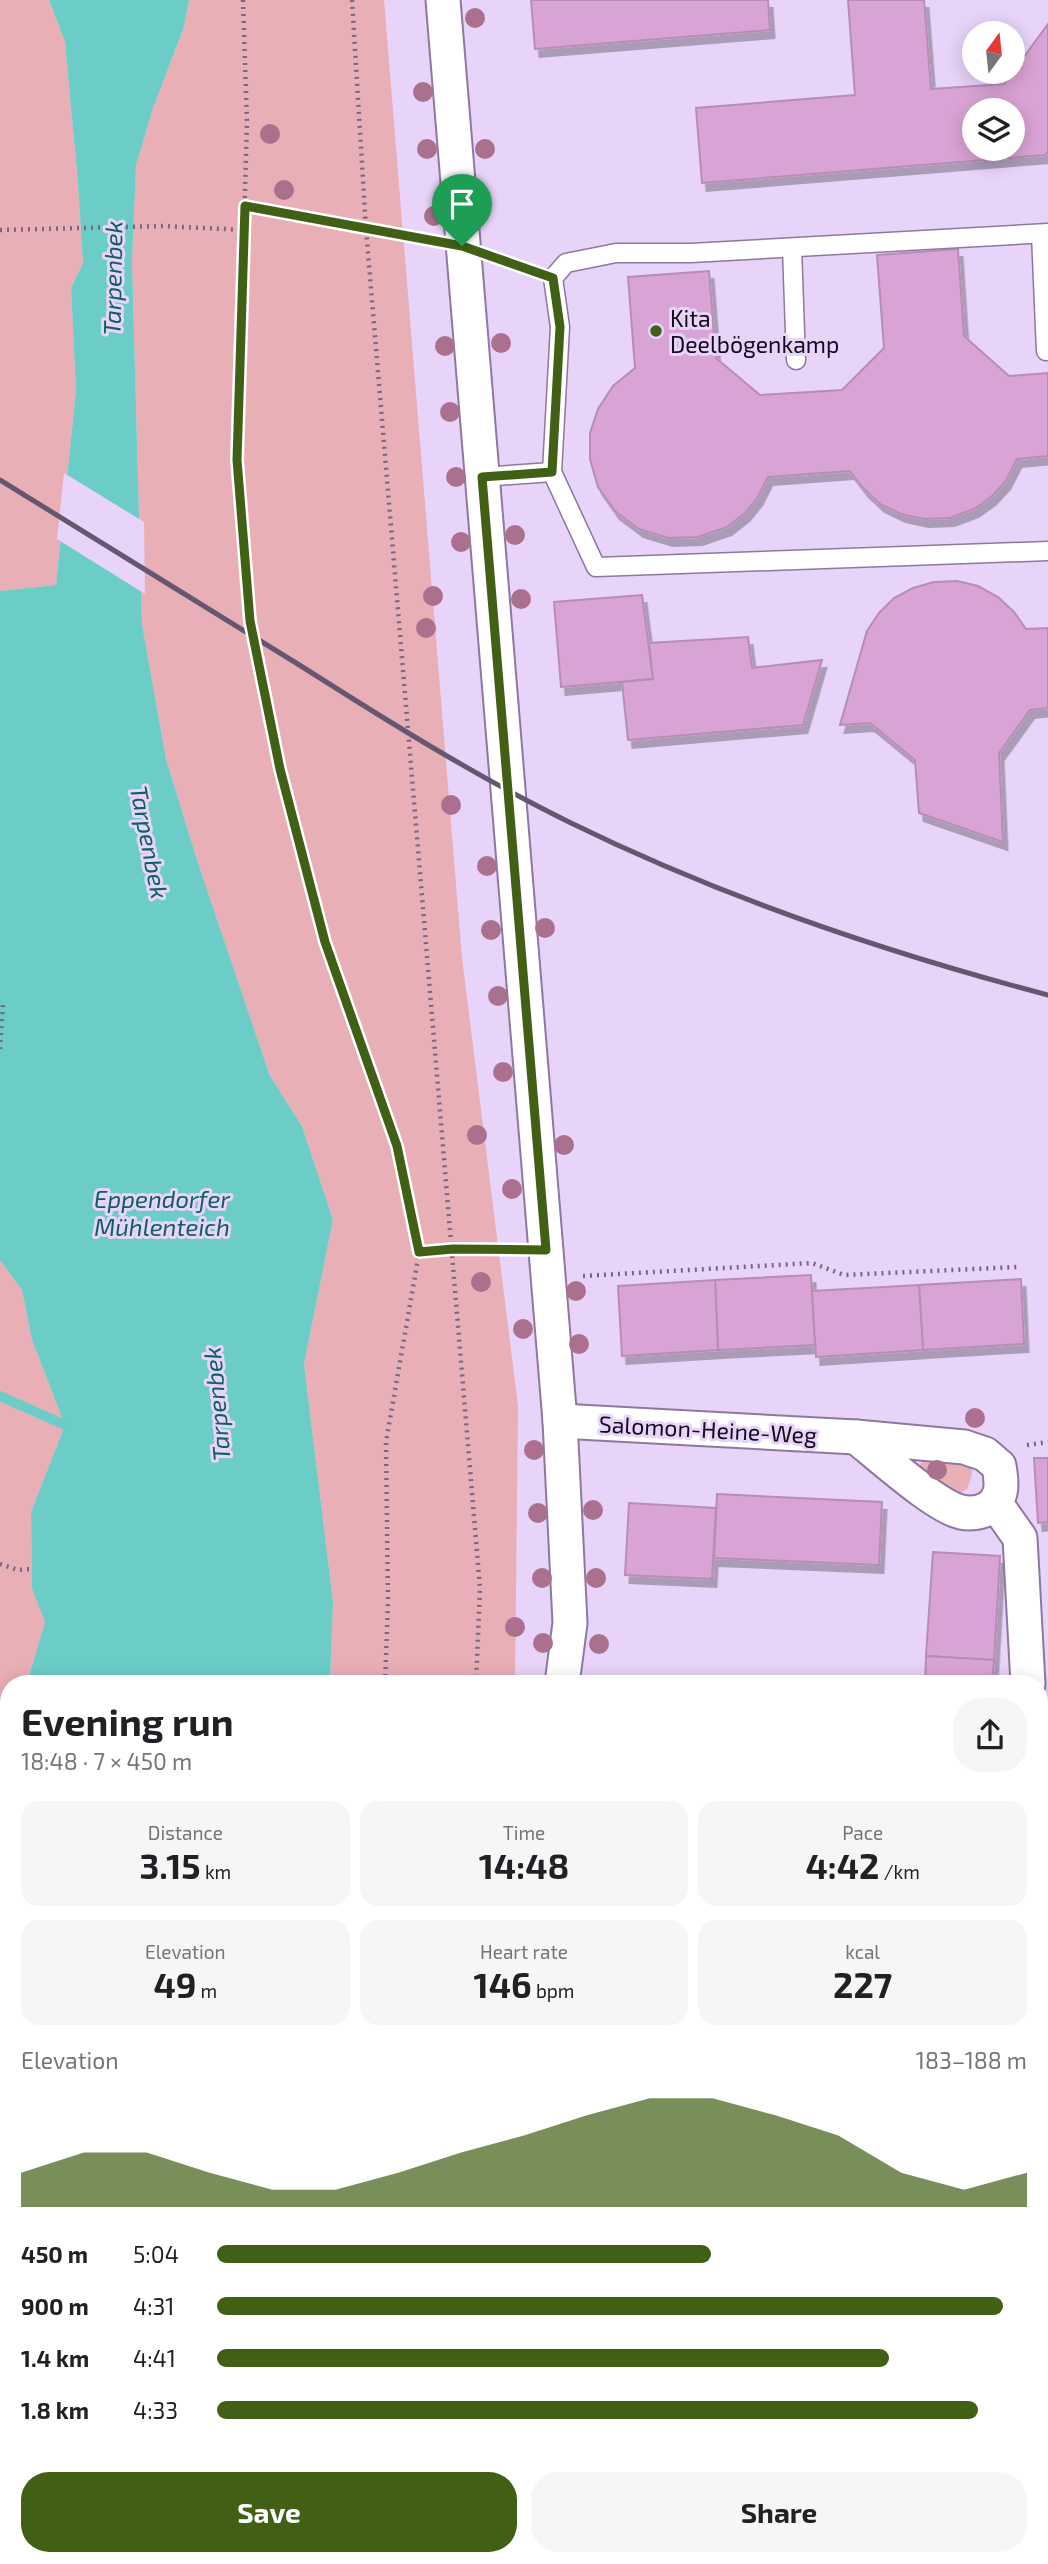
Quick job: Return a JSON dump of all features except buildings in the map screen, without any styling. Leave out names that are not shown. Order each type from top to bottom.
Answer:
[{"type":"street","points":[[443,0],[560,1420],[570,1623],[563,1675]]},
{"type":"street","name":"Salomon-Heine-Weg","points":[[560,1420],[856,1437],[964,1447],[985,1454],[999,1466],[1002,1486],[996,1504]]},
{"type":"street","points":[[856,1437],[950,1507],[961,1512],[980,1513],[996,1504],[1020,1538],[1028,1675]]},
{"type":"lane","points":[[1046,351],[1044,234],[691,253],[616,253],[566,263],[553,278],[560,327],[552,472],[596,567],[1048,551]]},
{"type":"lane","points":[[792,248],[796,360]]},
{"type":"lane","points":[[482,477],[552,472]]},
{"type":"path","points":[[243,0],[247,123],[237,460],[250,621],[280,769],[325,942],[397,1146],[419,1252],[386,1442],[388,1602],[385,1675]]},
{"type":"path","points":[[352,0],[366,229],[480,1588],[476,1675]]},
{"type":"path","points":[[245,206],[462,246],[553,278]]},
{"type":"path","points":[[0,230],[163,226],[244,230]]},
{"type":"path","points":[[0,1049],[3,1004]]},
{"type":"path","points":[[419,1252],[453,1249],[547,1264],[812,1263],[844,1275],[1017,1267]]},
{"type":"path","points":[[0,1564],[18,1570],[31,1569]]},
{"type":"shaded area","points":[[0,0],[49,0],[65,42],[83,263],[71,288],[76,390],[56,585],[0,591]]},
{"type":"shaded area","points":[[189,0],[384,0],[462,958],[518,1406],[515,1675],[330,1675],[333,1601],[304,1364],[333,1220],[302,1126],[270,1076],[198,863],[166,759],[142,624],[132,262],[136,164],[153,108],[184,27]]},
{"type":"shaded area","points":[[0,1260],[22,1290],[32,1340],[65,1425],[31,1512],[32,1589],[45,1622],[29,1675],[0,1675]]},
{"type":"shaded area","points":[[923,1459],[964,1460],[971,1466],[972,1475],[967,1489],[960,1493],[950,1493],[921,1471]]},
{"type":"water","name":"Eppendorfer Mühlenteich","points":[[49,0],[189,0],[184,27],[153,108],[136,165],[132,262],[142,624],[166,759],[198,863],[270,1076],[302,1126],[333,1220],[304,1364],[333,1601],[330,1675],[29,1675],[45,1622],[32,1589],[31,1512],[65,1425],[32,1340],[22,1290],[0,1260],[0,591],[56,585],[76,390],[71,288],[83,263],[65,42]]},
{"type":"pier","points":[[64,473],[144,522],[145,594],[57,539]]},
{"type":"waterway","points":[[0,1396],[65,1425]]},
{"type":"railway","points":[[0,480],[367,708],[502,787],[571,823],[687,875],[805,921],[926,961],[1048,995]]},
{"type":"place","name":"Kita Deelbögenkamp","points":[[656,331]]},
{"type":"route","points":[[245,206],[462,246],[553,278],[560,327],[552,472],[482,477],[546,1250],[453,1249],[419,1252],[397,1146],[325,942],[280,769],[250,621],[237,460],[245,206]]},
{"type":"water label","name":"Tarpenbek","points":[[112,278]]},
{"type":"water label","name":"Tarpenbek","points":[[150,842]]},
{"type":"water label","name":"Tarpenbek","points":[[216,1404]]}]
